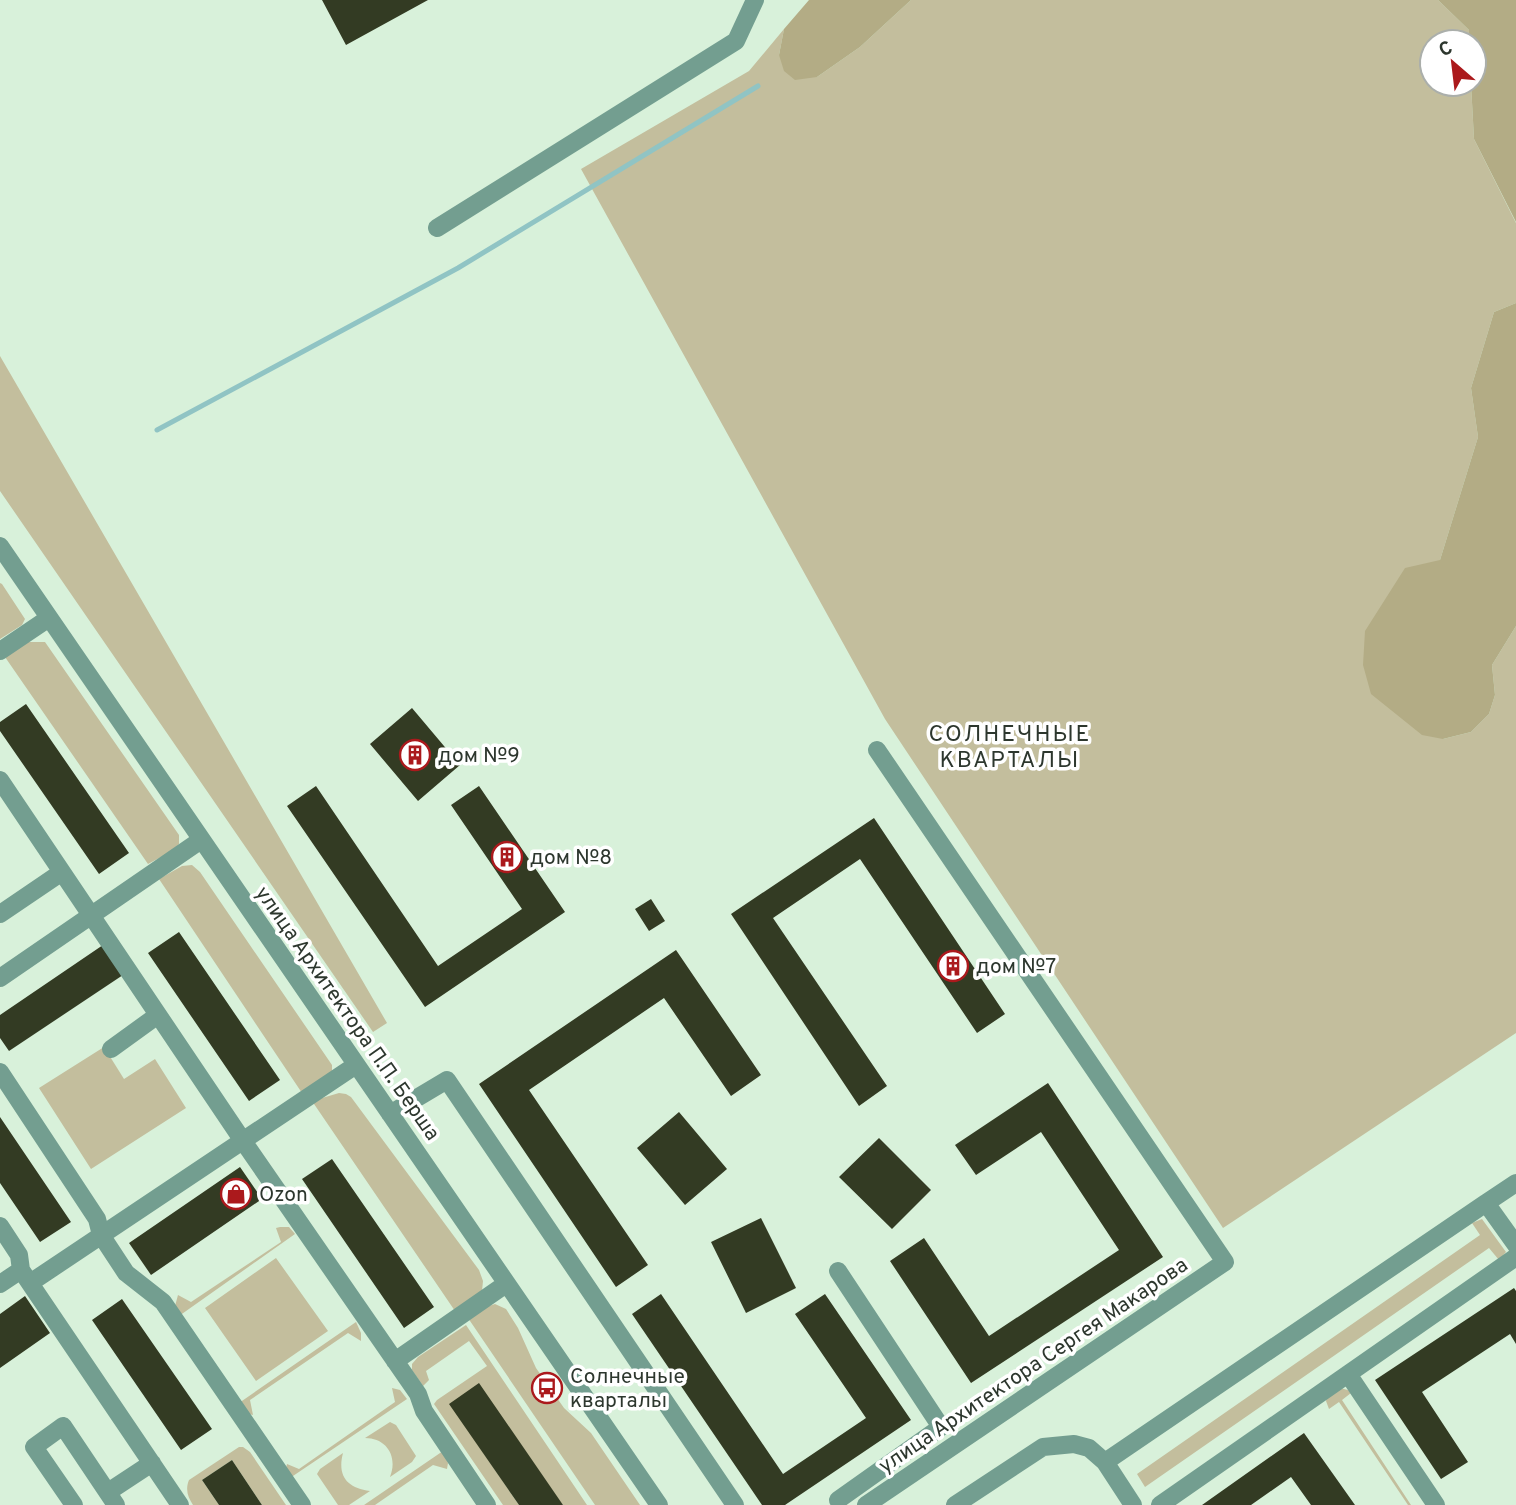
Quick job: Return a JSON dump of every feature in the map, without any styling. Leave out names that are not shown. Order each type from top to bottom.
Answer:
[{"type":"street","points":[[437,228],[736,41],[755,0]]},
{"type":"street","name":"улица Архитектора П.П. Берша","points":[[0,546],[659,1505]]},
{"type":"street","points":[[0,651],[49,618]]},
{"type":"street","name":"улица Архитектора Сергея Макарова","points":[[866,1505],[1225,1262],[877,750]]},
{"type":"street","points":[[0,780],[243,1141],[418,1394],[424,1411],[487,1505]]},
{"type":"street","points":[[0,978],[201,840]]},
{"type":"street","points":[[0,914],[62,872]]},
{"type":"street","points":[[111,1049],[158,1015]]},
{"type":"street","points":[[0,1284],[25,1276],[101,1236],[356,1065]]},
{"type":"street","points":[[0,1072],[97,1219],[101,1236],[126,1273],[163,1302],[302,1505]]},
{"type":"street","points":[[390,1114],[447,1080],[735,1505]]},
{"type":"street","points":[[1105,1462],[1516,1183]]},
{"type":"street","points":[[1486,1203],[1516,1245]]},
{"type":"street","points":[[3,1236],[19,1255],[25,1276],[180,1505]]},
{"type":"street","points":[[1160,1505],[1516,1257]]},
{"type":"street","points":[[836,1503],[941,1427],[838,1271]]},
{"type":"street","points":[[395,1361],[506,1284]]},
{"type":"street","points":[[1348,1374],[1436,1505]]},
{"type":"street","points":[[74,1505],[34,1447],[63,1426],[112,1499],[152,1463]]},
{"type":"street","points":[[955,1505],[1043,1447],[1074,1444],[1089,1448],[1105,1462],[1133,1505]]},
{"type":"shaded area","points":[[809,0],[911,0],[860,47],[817,77],[795,80],[784,71],[779,55],[784,29]]},
{"type":"shaded area","points":[[911,0],[1438,0],[1467,28],[1418,28],[1418,98],[1472,98],[1474,139],[1516,223],[1516,303],[1494,312],[1471,388],[1478,437],[1440,560],[1443,739],[1471,732],[1489,714],[1495,695],[1492,665],[1516,626],[1516,1033],[1223,1228],[885,719],[581,169],[749,71],[784,29],[779,55],[817,77],[860,47]]},
{"type":"shaded area","points":[[1438,0],[1516,0],[1516,222],[1474,139],[1472,98],[1488,98],[1488,28],[1467,28]]},
{"type":"shaded area","points":[[1516,303],[1516,626],[1492,665],[1495,695],[1489,714],[1471,732],[1443,739],[1422,735],[1371,694],[1363,665],[1365,631],[1405,568],[1440,560],[1478,437],[1471,388],[1494,312]]},
{"type":"shaded area","points":[[0,356],[387,1023],[373,1032],[0,491]]},
{"type":"shaded area","points":[[0,583],[25,619],[22,625],[0,639]]},
{"type":"shaded area","points":[[28,642],[45,642],[179,835],[179,844],[174,850],[148,864],[5,657]]},
{"type":"shaded area","points":[[192,865],[200,872],[332,1065],[332,1074],[302,1093],[159,879],[182,866]]},
{"type":"shaded area","points":[[104,1047],[124,1079],[155,1059],[186,1108],[91,1169],[39,1088]]},
{"type":"shaded area","points":[[339,1093],[351,1097],[479,1270],[483,1281],[482,1291],[455,1311],[312,1101]]},
{"type":"shaded area","points":[[1482,1219],[1506,1252],[1499,1260],[1489,1248],[1145,1487],[1137,1474],[1480,1235],[1472,1223]]},
{"type":"shaded area","points":[[289,1227],[295,1234],[179,1316],[175,1306],[178,1295],[191,1302],[281,1242],[276,1228]]},
{"type":"shaded area","points":[[276,1258],[328,1331],[256,1381],[205,1308]]},
{"type":"shaded area","points":[[495,1304],[506,1309],[536,1368],[564,1408],[591,1433],[640,1505],[595,1505],[468,1318]]},
{"type":"shaded area","points":[[356,1322],[361,1341],[348,1333],[250,1400],[253,1415],[239,1403]]},
{"type":"shaded area","points":[[466,1325],[587,1505],[563,1505],[450,1404],[519,1505],[503,1505],[434,1404],[487,1366],[469,1341],[426,1371],[429,1380],[423,1386],[412,1370],[412,1364],[418,1357]]},
{"type":"shaded area","points":[[392,1388],[400,1390],[407,1399],[290,1478],[287,1464],[299,1469],[395,1402]]},
{"type":"shaded area","points":[[1340,1388],[1351,1393],[1342,1400],[1411,1505],[1408,1505],[1339,1402],[1329,1409],[1327,1397]]},
{"type":"shaded area","points":[[390,1422],[396,1425],[416,1456],[412,1462],[390,1477],[393,1462],[389,1450],[379,1441],[365,1438]]},
{"type":"shaded area","points":[[239,1447],[250,1452],[286,1505],[262,1505],[232,1460],[202,1480],[219,1505],[193,1505],[187,1487],[189,1480]]},
{"type":"shaded area","points":[[443,1451],[448,1463],[447,1469],[433,1465],[375,1505],[364,1505]]},
{"type":"shaded area","points":[[343,1453],[341,1468],[346,1480],[355,1487],[370,1491],[349,1505],[338,1505],[317,1474]]},
{"type":"building","points":[[322,0],[428,0],[346,45]]},
{"type":"building","points":[[26,704],[129,853],[99,874],[0,731],[0,722]]},
{"type":"building","name":"дом №9","points":[[412,708],[460,765],[418,801],[370,744]]},
{"type":"building","name":"дом №8","points":[[316,786],[438,966],[522,909],[451,805],[479,786],[565,912],[425,1007],[287,806]]},
{"type":"building","name":"дом №7","points":[[874,818],[1005,1014],[977,1033],[860,859],[773,918],[887,1086],[859,1106],[731,914]]},
{"type":"building","points":[[651,899],[665,921],[649,931],[635,909]]},
{"type":"building","points":[[179,932],[280,1080],[249,1101],[148,953]]},
{"type":"building","points":[[103,945],[123,975],[9,1051],[0,1038],[0,1015]]},
{"type":"building","points":[[676,950],[761,1075],[731,1096],[664,998],[529,1090],[648,1265],[616,1287],[479,1084]]},
{"type":"building","points":[[1048,1083],[1163,1257],[971,1383],[890,1261],[924,1238],[989,1336],[1119,1250],[1041,1132],[976,1175],[955,1145]]},
{"type":"building","points":[[679,1112],[727,1169],[685,1205],[637,1148]]},
{"type":"building","points":[[0,1117],[71,1222],[40,1242],[0,1183]]},
{"type":"building","points":[[879,1138],[931,1190],[892,1229],[839,1177]]},
{"type":"building","points":[[332,1159],[434,1307],[404,1328],[302,1179]]},
{"type":"building","points":[[240,1167],[262,1199],[151,1275],[129,1243]]},
{"type":"building","points":[[761,1218],[796,1288],[746,1313],[711,1242]]},
{"type":"building","points":[[1514,1288],[1516,1344],[1510,1334],[1422,1392],[1468,1462],[1441,1479],[1375,1380]]},
{"type":"building","points":[[661,1294],[783,1474],[866,1418],[795,1314],[825,1294],[911,1420],[785,1505],[762,1505],[632,1314]]},
{"type":"building","points":[[25,1296],[50,1333],[0,1368],[0,1314]]},
{"type":"building","points":[[122,1299],[212,1429],[181,1450],[92,1320]]},
{"type":"building","points":[[479,1383],[563,1505],[519,1505],[449,1404]]},
{"type":"building","points":[[1304,1433],[1355,1505],[1311,1505],[1291,1477],[1251,1505],[1202,1505]]},
{"type":"building","points":[[232,1460],[262,1505],[219,1505],[202,1480]]},
{"type":"waterway","points":[[157,430],[458,268],[758,86]]},
{"type":"place","name":"дом №9","points":[[415,755]]},
{"type":"place","name":"дом №8","points":[[507,857]]},
{"type":"place","name":"дом №7","points":[[953,966]]},
{"type":"place","name":"Ozon","points":[[236,1194]]},
{"type":"place","name":"Солнечные кварталы","points":[[547,1388]]},
{"type":"district","name":"СОЛНЕЧНЫЕ КВАРТАЛЫ","points":[[1010,746]]}]
